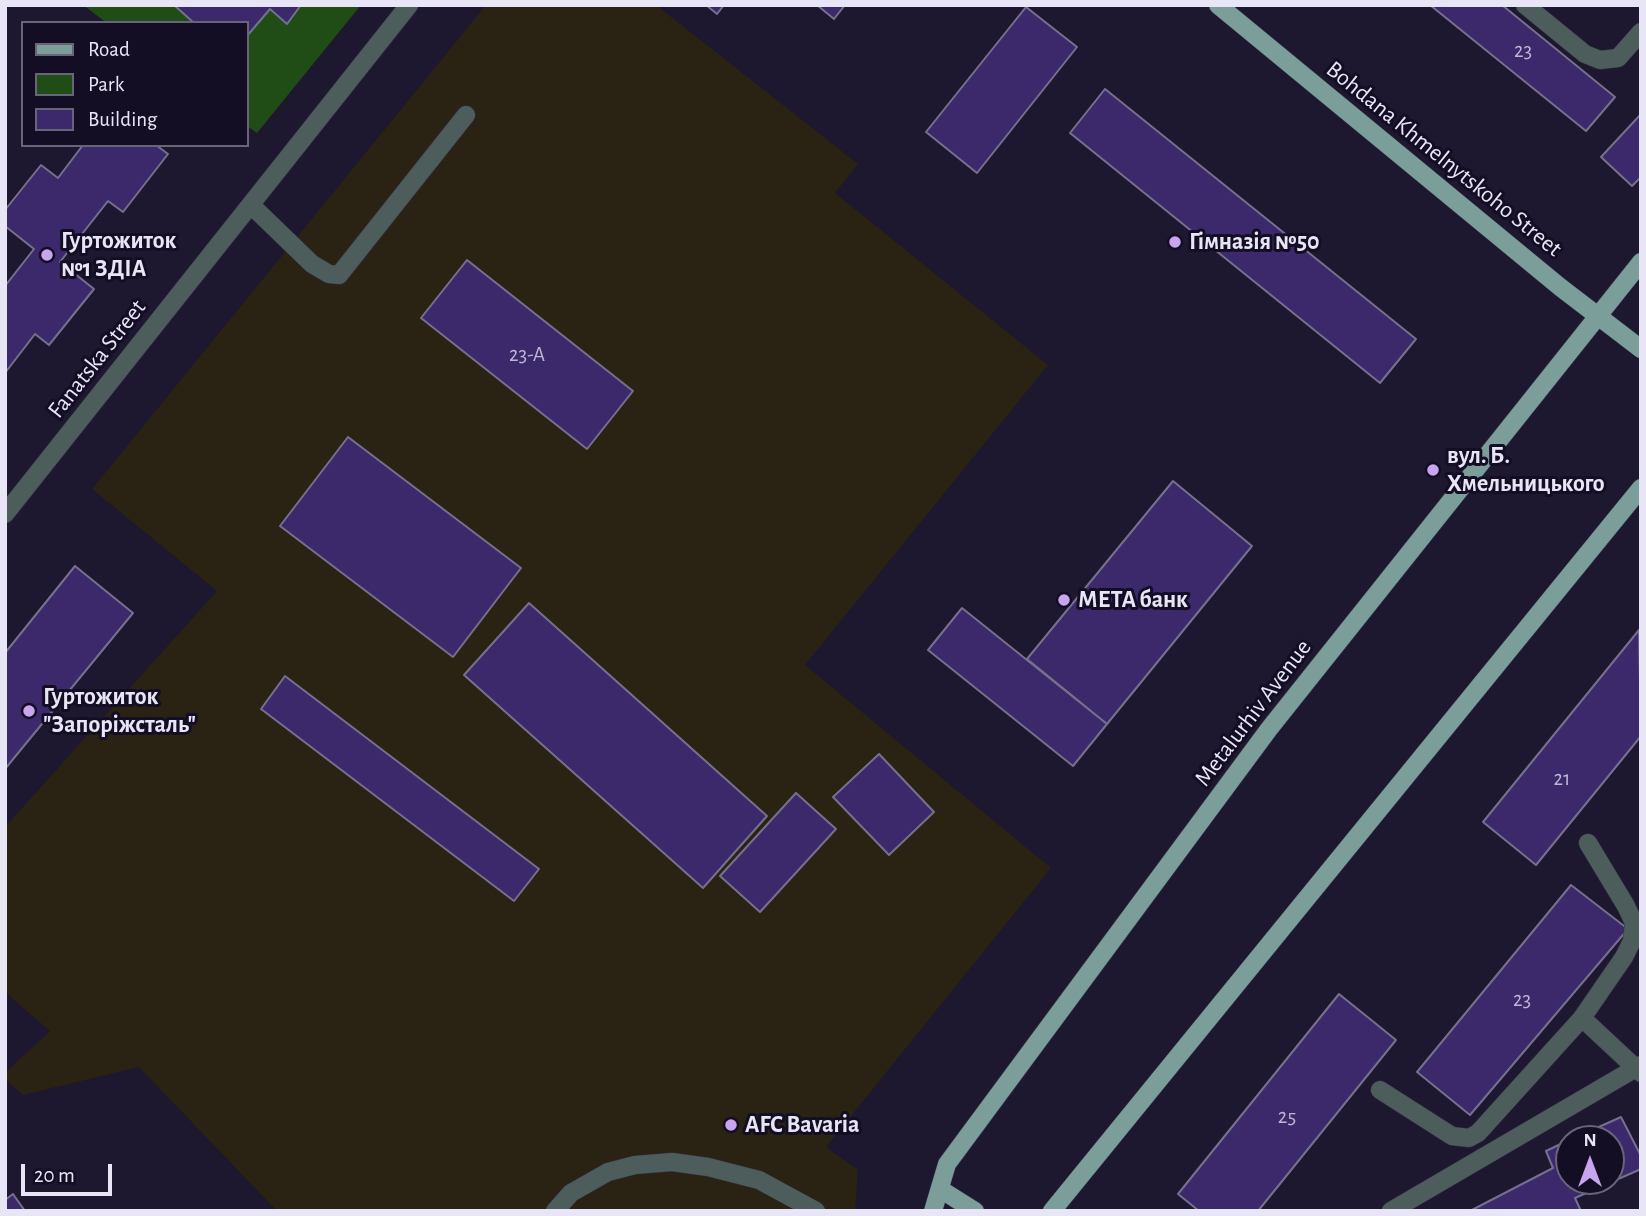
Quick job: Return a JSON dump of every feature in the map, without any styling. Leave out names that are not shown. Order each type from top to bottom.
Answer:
[{"type":"main road","name":"Bohdana Khmelnytskoho Street","points":[[1217,5],[1641,349]]},
{"type":"main road","name":"Metalurhiv Avenue","points":[[933,1211],[947,1164],[1269,729],[1641,262]]},
{"type":"main road","points":[[1052,1211],[1641,488]]},
{"type":"main road","points":[[940,1189],[975,1211]]},
{"type":"street","name":"Fanatska Street","points":[[5,514],[409,5]]},
{"type":"street","points":[[1525,5],[1586,54],[1600,60],[1618,58],[1641,32]]},
{"type":"street","points":[[251,205],[312,264],[329,274],[339,275],[466,116]]},
{"type":"street","points":[[1380,1090],[1452,1136],[1469,1138],[1478,1133],[1582,1018],[1624,957],[1632,940],[1634,923],[1587,843]]},
{"type":"street","points":[[1391,1211],[1640,1068],[1582,1018]]},
{"type":"street","points":[[555,1211],[571,1193],[608,1172],[635,1165],[673,1162],[708,1167],[759,1180],[816,1211]]},
{"type":"shaded area","points":[[486,5],[656,5],[858,164],[835,193],[1048,365],[805,665],[1051,868],[826,1147],[858,1170],[855,1211],[277,1211],[139,1067],[23,1095],[5,1080],[5,1073],[50,1031],[5,992],[5,827],[217,591],[92,489]]},
{"type":"green space","points":[[83,5],[361,5],[257,133],[248,127],[248,21],[104,21]]},
{"type":"building","points":[[174,5],[301,5],[287,24],[270,9],[248,35],[248,21],[192,21]]},
{"type":"building","points":[[706,5],[724,5],[717,14]]},
{"type":"building","points":[[817,5],[845,5],[834,19]]},
{"type":"building","points":[[1430,5],[1502,5],[1615,97],[1586,131]]},
{"type":"building","points":[[1026,7],[1077,47],[977,173],[926,132]]},
{"type":"building","points":[[1105,89],[1416,339],[1380,383],[1070,133]]},
{"type":"building","points":[[1641,114],[1641,177],[1632,186],[1601,157]]},
{"type":"building","name":"Гуртожиток №1 ЗДІА","points":[[81,147],[159,147],[168,154],[123,212],[108,201],[60,262],[94,289],[49,345],[35,334],[5,373],[5,286],[34,249],[5,226],[5,210],[41,165],[58,178]]},
{"type":"building","points":[[467,260],[633,391],[587,449],[421,318]]},
{"type":"building","points":[[348,437],[521,568],[453,657],[280,526]]},
{"type":"building","points":[[1173,481],[1252,546],[1107,724],[1027,659]]},
{"type":"building","name":"Гуртожиток \"Запоріжсталь\"","points":[[75,566],[133,613],[5,769],[5,653]]},
{"type":"building","points":[[529,603],[767,816],[703,888],[464,675]]},
{"type":"building","points":[[962,608],[1107,724],[1073,766],[928,650]]},
{"type":"building","points":[[1639,630],[1641,736],[1536,865],[1483,822]]},
{"type":"building","points":[[285,676],[539,869],[514,901],[261,709]]},
{"type":"building","points":[[879,754],[934,812],[889,855],[833,797]]},
{"type":"building","points":[[796,793],[836,829],[760,912],[720,876]]},
{"type":"building","points":[[1571,885],[1628,929],[1470,1115],[1417,1072]]},
{"type":"building","points":[[1339,994],[1396,1040],[1258,1211],[1199,1211],[1178,1194]]},
{"type":"building","points":[[1621,1117],[1641,1156],[1641,1169],[1625,1176],[1625,1125],[1603,1125]]},
{"type":"building","points":[[1555,1147],[1555,1195],[1582,1195],[1575,1198],[1581,1211],[1470,1211],[1553,1168],[1546,1151]]},
{"type":"building","points":[[13,1194],[25,1211],[5,1211],[5,1200]]},
{"type":"place","name":"Гімназія №50","points":[[1175,242]]},
{"type":"place","name":"Гуртожиток №1 ЗДІА","points":[[47,255]]},
{"type":"place","name":"вул. Б. Хмельницького","points":[[1433,470]]},
{"type":"place","name":"МЕТА банк","points":[[1064,600]]},
{"type":"place","name":"Гуртожиток \"Запоріжсталь\"","points":[[29,711]]},
{"type":"place","name":"AFC Bavaria","points":[[731,1125]]}]
